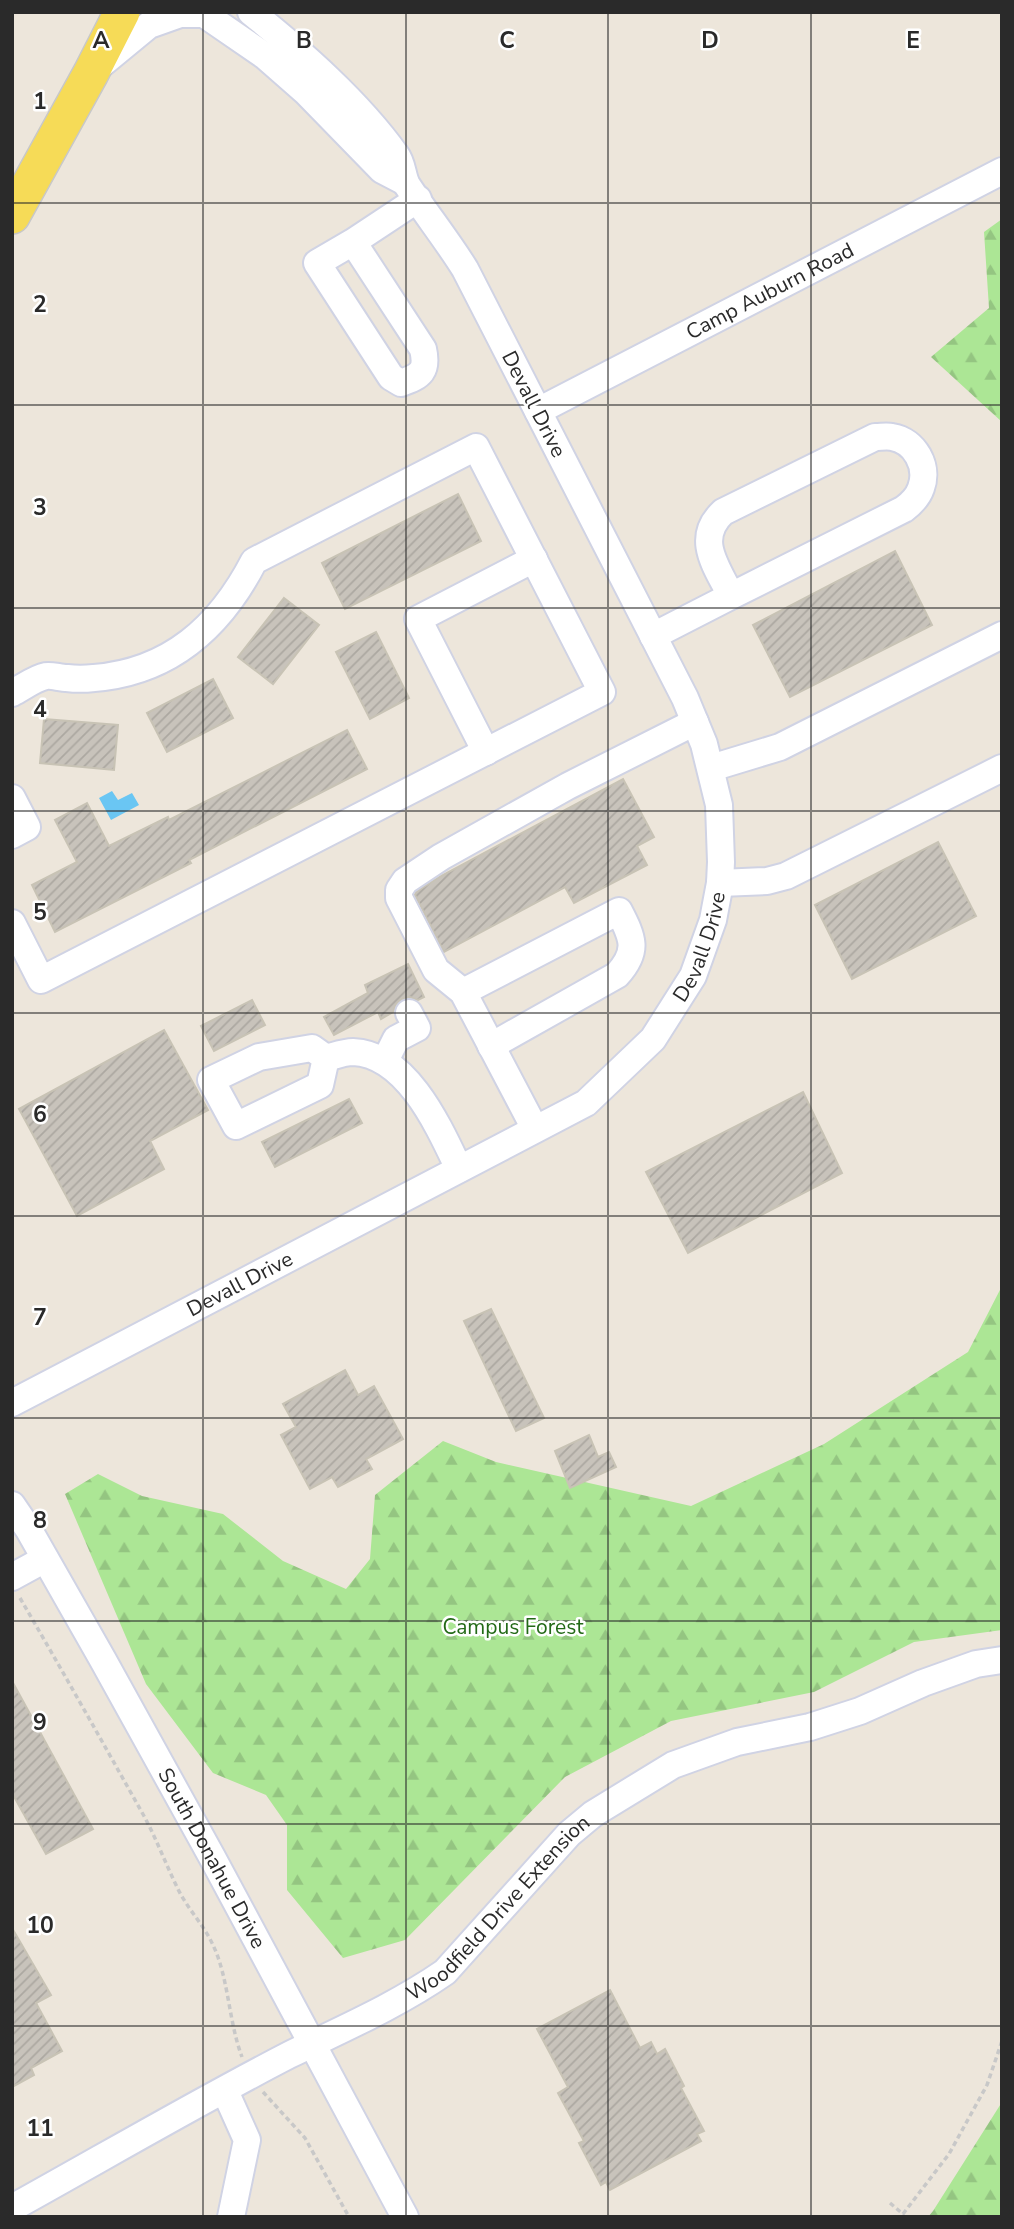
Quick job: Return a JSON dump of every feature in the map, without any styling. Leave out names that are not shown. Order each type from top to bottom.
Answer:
[{"type":"main road","points":[[12,216],[122,12]]},
{"type":"street","points":[[251,12],[359,112],[399,158],[412,191]]},
{"type":"street","points":[[91,73],[149,25],[180,14],[203,13],[265,56],[306,92],[382,170],[412,191]]},
{"type":"street","name":"Camp Auburn Road","points":[[538,411],[1002,171]]},
{"type":"street","points":[[353,242],[424,349],[424,370],[412,379],[401,383],[391,377],[317,263],[353,242],[412,191]]},
{"type":"street","name":"Devall Drive","points":[[12,1403],[586,1103],[653,1039],[693,976],[713,919],[720,883],[722,835],[711,768],[695,722],[465,269],[412,191]]},
{"type":"street","points":[[653,636],[904,509],[914,501],[921,490],[924,477],[916,452],[905,442],[891,436],[875,437],[723,512],[712,525],[708,542],[731,596]]},
{"type":"street","points":[[12,693],[45,676],[82,679],[119,674],[147,666],[178,650],[203,632],[226,608],[254,561],[476,447],[603,692],[41,980],[12,923]]},
{"type":"street","points":[[486,752],[418,619],[534,559]]},
{"type":"street","points":[[711,768],[780,747],[1002,635]]},
{"type":"street","points":[[535,1129],[463,992],[436,970],[399,898],[399,890],[405,881],[442,857],[557,792],[695,722]]},
{"type":"street","points":[[720,883],[767,881],[786,876],[1002,768]]},
{"type":"street","points":[[12,798],[27,827],[12,835]]},
{"type":"street","points":[[463,992],[619,911],[630,932],[633,948],[627,964],[617,975],[491,1046]]},
{"type":"street","points":[[386,1061],[396,1039],[417,1028],[409,1013]]},
{"type":"street","points":[[326,1058],[353,1052],[386,1061],[413,1087],[459,1169]]},
{"type":"street","name":"South Donahue Drive","points":[[12,1505],[200,1834],[405,2217]]},
{"type":"street","points":[[15,1586],[45,1559]]},
{"type":"street","name":"Woodfield Drive Extension","points":[[12,2208],[225,2091],[397,2002],[445,1972],[569,1835],[593,1814],[673,1765],[737,1742],[810,1727],[860,1712],[923,1683],[976,1664],[1002,1660]]},
{"type":"street","points":[[225,2091],[247,2140],[232,2217]]},
{"type":"path","points":[[15,1586],[144,1816],[179,1892],[213,1944],[231,2019],[246,2065]]},
{"type":"path","points":[[890,2203],[903,2214],[949,2154],[986,2085],[1002,2042]]},
{"type":"path","points":[[258,2087],[305,2138],[349,2217]]},
{"type":"green space","points":[[1002,219],[1002,422],[931,357],[989,308],[984,232]]},
{"type":"green space","name":"Campus Forest","points":[[1002,1286],[1002,1630],[914,1642],[814,1692],[671,1721],[565,1777],[405,1940],[343,1958],[287,1890],[287,1825],[266,1795],[213,1773],[146,1684],[65,1494],[98,1474],[142,1496],[223,1514],[283,1561],[346,1589],[370,1559],[375,1495],[443,1441],[496,1462],[691,1506],[824,1444],[968,1352]]},
{"type":"green space","points":[[1002,2102],[1002,2217],[928,2217],[933,2211]]},
{"type":"water","points":[[112,791],[118,800],[132,793],[139,805],[111,820],[99,798]]},
{"type":"building","points":[[458,494],[481,541],[345,609],[322,563]]},
{"type":"building","points":[[895,551],[932,625],[790,697],[753,625]]},
{"type":"building","points":[[284,598],[319,625],[273,684],[238,657]]},
{"type":"building","points":[[376,632],[409,698],[370,719],[336,652]]},
{"type":"building","points":[[213,679],[233,718],[167,752],[147,713]]},
{"type":"building","points":[[44,719],[118,725],[114,770],[40,763]]},
{"type":"building","points":[[347,730],[367,769],[55,932],[32,885],[77,862],[55,820],[87,803],[109,846],[168,817],[169,820]]},
{"type":"building","points":[[623,779],[654,837],[637,846],[647,865],[574,903],[565,887],[444,952],[415,895],[416,892]]},
{"type":"building","points":[[938,842],[976,916],[852,979],[815,905]]},
{"type":"building","points":[[408,964],[424,997],[418,1000],[410,997],[402,999],[393,1012],[381,1019],[378,1012],[334,1035],[324,1017],[368,993],[365,985]]},
{"type":"building","points":[[252,1000],[265,1025],[214,1051],[201,1026]]},
{"type":"building","points":[[164,1030],[208,1110],[150,1141],[164,1169],[77,1216],[19,1109]]},
{"type":"building","points":[[803,1092],[842,1173],[688,1253],[646,1172]]},
{"type":"building","points":[[349,1099],[362,1123],[275,1167],[262,1142]]},
{"type":"building","points":[[491,1309],[544,1418],[516,1431],[464,1321]]},
{"type":"building","points":[[345,1370],[358,1395],[374,1386],[403,1439],[366,1459],[372,1469],[338,1487],[332,1477],[310,1489],[281,1435],[296,1427],[283,1404]]},
{"type":"building","points":[[589,1435],[598,1457],[609,1452],[616,1467],[570,1488],[555,1451]]},
{"type":"building","points":[[12,1681],[93,1829],[46,1854],[12,1793]]},
{"type":"building","points":[[12,1928],[51,1995],[36,2003],[62,2051],[31,2068],[34,2075],[12,2087]]},
{"type":"building","points":[[610,1990],[640,2048],[651,2042],[657,2054],[665,2049],[684,2086],[681,2088],[704,2131],[697,2134],[701,2141],[610,2190],[606,2182],[601,2185],[579,2143],[584,2141],[558,2093],[568,2087],[537,2029]]}]
